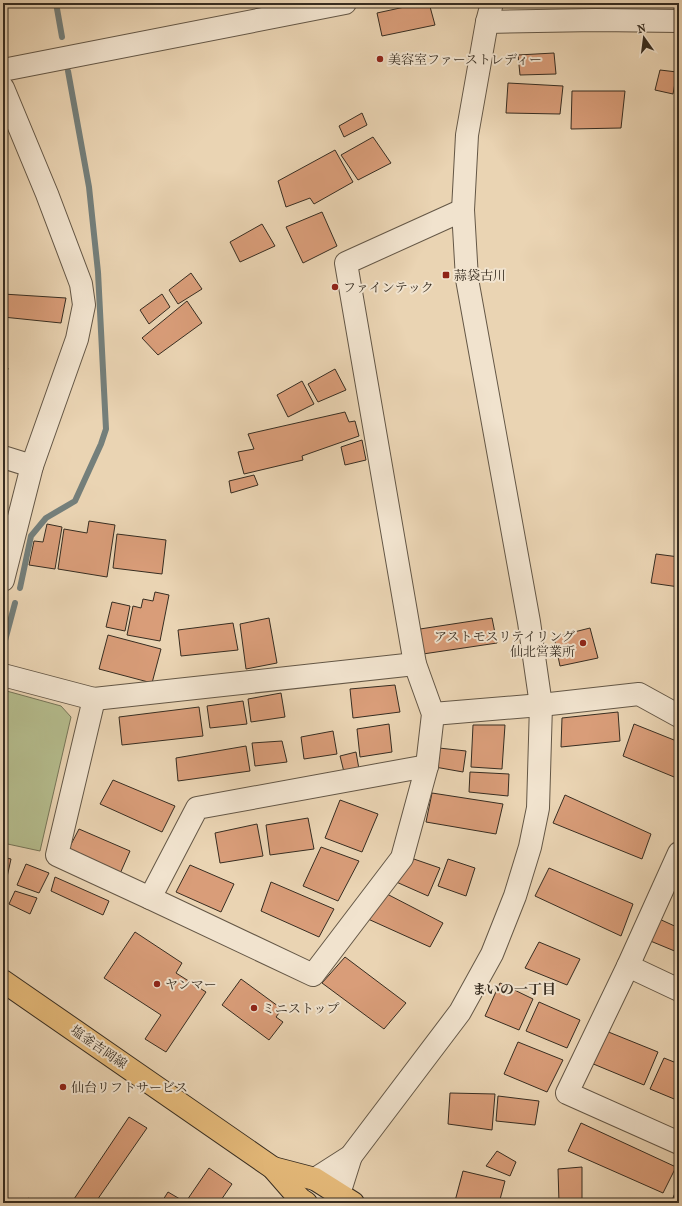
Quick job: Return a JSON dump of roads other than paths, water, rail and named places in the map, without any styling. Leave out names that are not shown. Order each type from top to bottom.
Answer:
[{"type":"main road","name":"塩釜吉岡線","points":[[3,981],[273,1168],[301,1202]]},
{"type":"main road","name":"塩釜吉岡線","points":[[273,1168],[315,1179],[342,1200]]},
{"type":"main road","points":[[301,1202],[315,1179]]},
{"type":"street","points":[[3,70],[345,3]]},
{"type":"street","points":[[315,1179],[351,1156],[460,1012],[492,954],[515,896],[530,847],[538,808],[541,706],[529,622],[466,279],[463,210],[467,135],[490,13],[596,20],[679,21]]},
{"type":"street","points":[[3,88],[47,194],[81,284],[84,305],[77,339],[32,466],[3,580]]},
{"type":"street","points":[[94,699],[57,855],[313,975],[402,858],[427,766],[433,714],[415,664],[346,262],[463,210]]},
{"type":"street","points":[[3,457],[32,466]]},
{"type":"street","points":[[3,675],[94,699],[415,664]]},
{"type":"street","points":[[433,714],[541,706],[639,694],[679,716]]},
{"type":"street","points":[[150,898],[197,808],[427,766]]},
{"type":"street","points":[[679,853],[628,966],[567,1093],[679,1143]]},
{"type":"street","points":[[628,966],[679,990]]},
{"type":"street","points":[[342,1200],[351,1156]]},
{"type":"waterway","points":[[56,3],[62,37]]},
{"type":"waterway","points":[[20,588],[31,536],[46,518],[75,501],[101,444],[106,429],[98,272],[89,187],[68,71]]},
{"type":"waterway","points":[[3,648],[15,603]]},
{"type":"place","name":"美容室ファーストレディー","points":[[380,59]]},
{"type":"place","name":"蒜袋古川","points":[[446,275]]},
{"type":"place","name":"ファインテック","points":[[335,287]]},
{"type":"place","name":"アストモスリテイリング 仙北営業所","points":[[583,643]]},
{"type":"place","name":"ヤンマー","points":[[157,984]]},
{"type":"place","name":"ミニストップ","points":[[254,1008]]},
{"type":"place","name":"仙台リフトサービス","points":[[63,1087]]},
{"type":"district","name":"まいの一丁目","points":[[514,989]]}]
